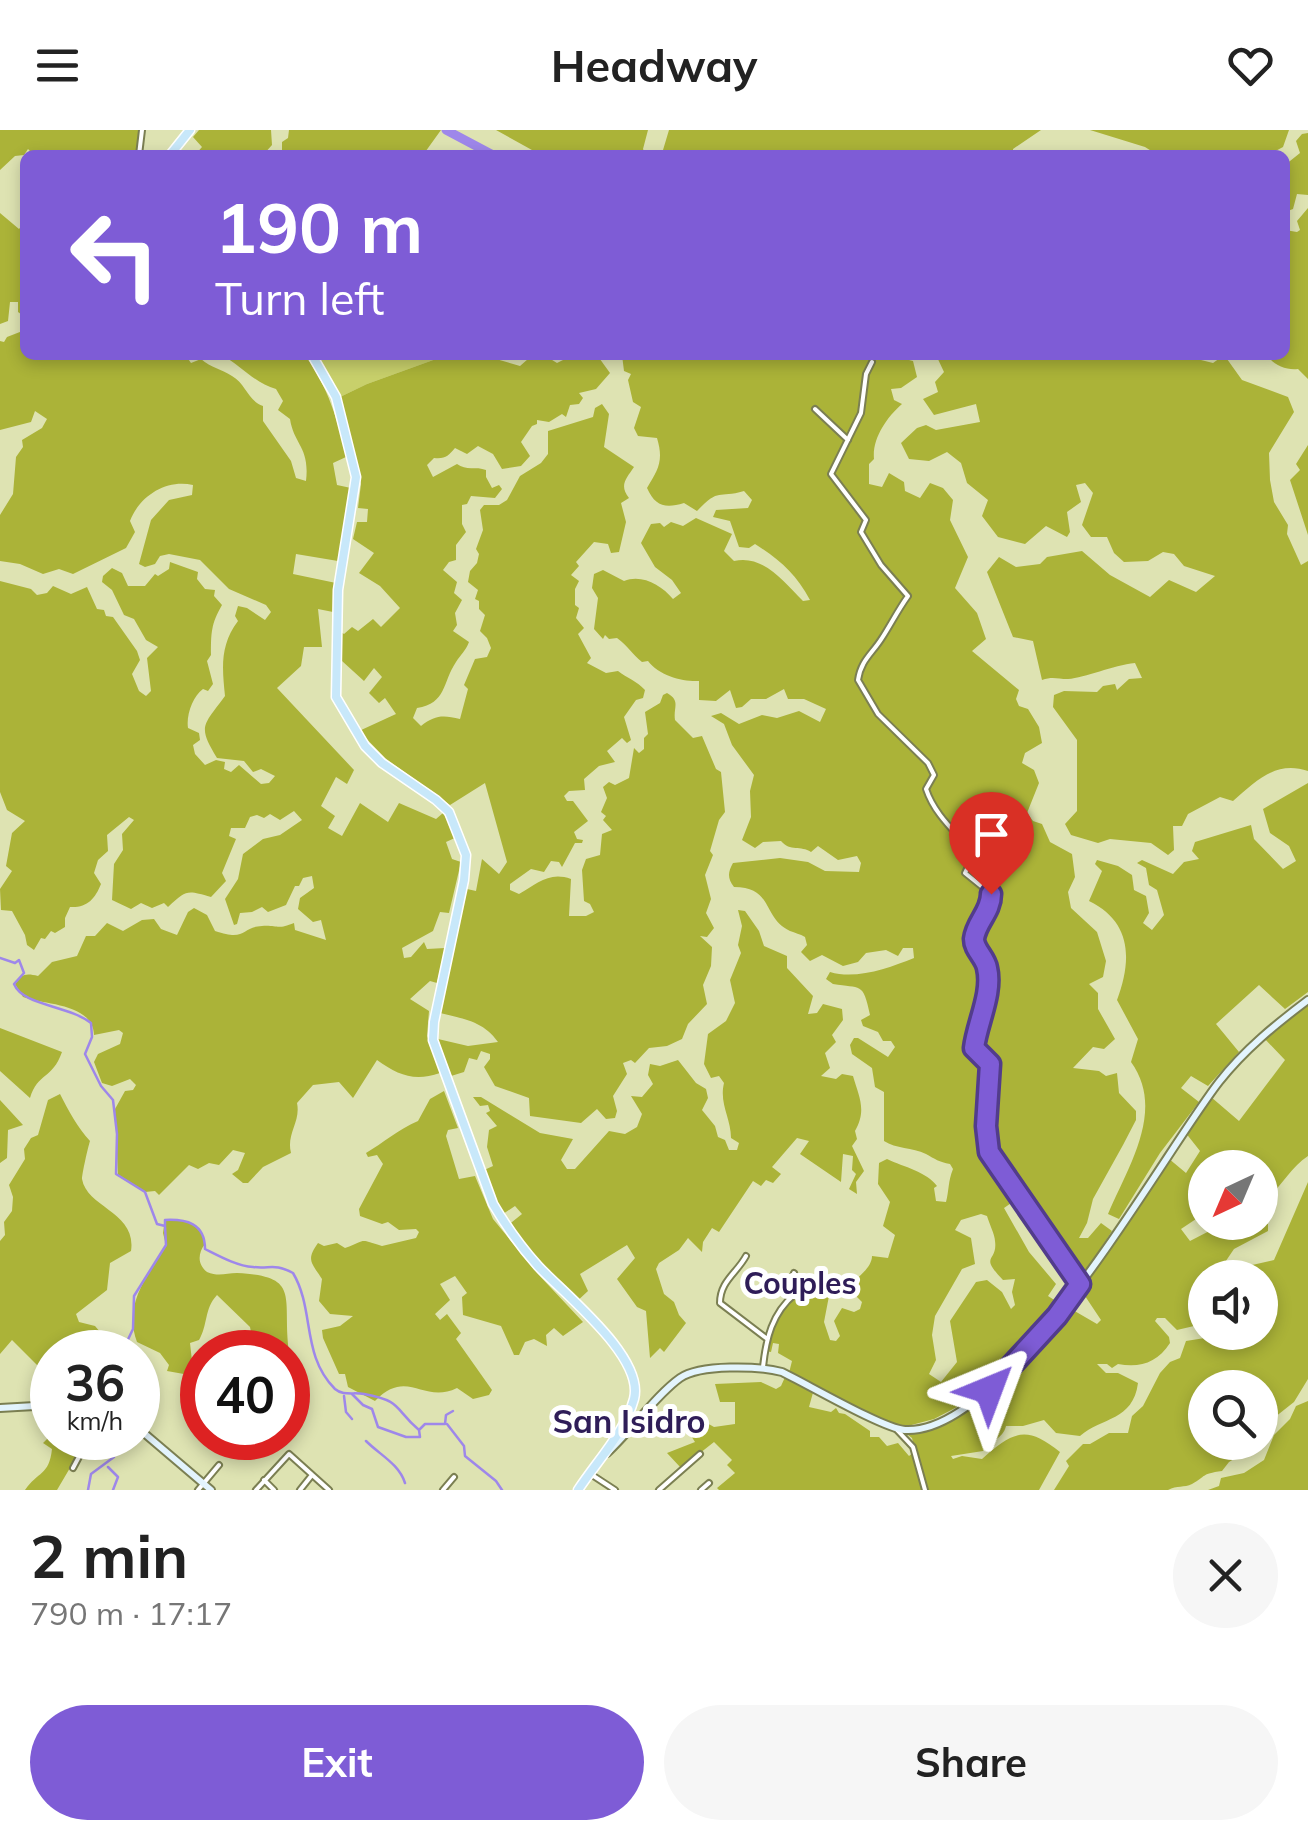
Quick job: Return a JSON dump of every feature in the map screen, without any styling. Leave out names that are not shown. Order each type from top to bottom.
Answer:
[{"type":"main road","points":[[174,150],[190,130]]},
{"type":"main road","points":[[315,360],[336,397],[356,477],[338,590],[336,697],[365,746],[449,812],[466,855],[434,1022],[434,1040],[493,1204],[537,1264],[620,1352],[634,1378],[634,1398],[603,1458],[578,1490]]},
{"type":"main road","points":[[622,1422],[632,1430]]},
{"type":"street","points":[[872,362],[866,374],[860,413],[831,474],[866,520],[861,532],[881,565],[908,596],[865,656],[858,680],[878,714],[928,763],[934,776],[926,790],[929,798],[974,854],[965,873],[991,894],[991,904],[975,933],[974,945],[987,966],[985,1000],[974,1048],[990,1064],[986,1126],[989,1152],[1080,1284]]},
{"type":"street","points":[[815,409],[848,440]]},
{"type":"street","points":[[603,1458],[684,1376],[763,1367],[902,1430],[926,1426],[965,1409],[1012,1367],[1080,1284],[1218,1082],[1258,1040],[1308,1000]]},
{"type":"street","points":[[746,1256],[732,1270],[720,1293],[720,1303],[766,1338]]},
{"type":"street","points":[[763,1367],[766,1338],[779,1310],[795,1294],[790,1283],[794,1273]]},
{"type":"street","points":[[0,1408],[30,1407]]},
{"type":"street","points":[[894,1427],[912,1447],[925,1490]]},
{"type":"street","points":[[160,1449],[201,1487],[211,1490]]},
{"type":"street","points":[[256,1490],[289,1454],[329,1490]]},
{"type":"street","points":[[663,1489],[700,1454]]},
{"type":"street","points":[[73,1468],[78,1460]]},
{"type":"street","points":[[201,1487],[219,1464]]},
{"type":"street","points":[[589,1473],[615,1490]]},
{"type":"street","points":[[300,1490],[312,1476]]},
{"type":"street","points":[[444,1490],[454,1477]]},
{"type":"street","points":[[264,1480],[274,1490]]},
{"type":"street","points":[[701,1490],[709,1483]]},
{"type":"green space","points":[[0,130],[139,130],[138,150],[20,150],[20,155],[0,170]]},
{"type":"green space","points":[[199,130],[271,130],[272,145],[268,150],[199,150],[202,147],[193,137]]},
{"type":"green space","points":[[289,130],[441,130],[427,150],[282,150],[282,142],[288,138]]},
{"type":"green space","points":[[496,130],[648,130],[644,150],[532,150]]},
{"type":"green space","points":[[669,130],[1041,130],[1013,150],[663,150]]},
{"type":"green space","points":[[1090,130],[1289,130],[1283,147],[1277,150],[1145,147]]},
{"type":"green space","points":[[1308,133],[1308,195],[1297,194],[1290,210],[1290,161],[1300,153],[1296,141]]},
{"type":"green space","points":[[1308,208],[1308,379],[1298,369],[1271,360],[1290,360],[1290,231],[1300,230],[1297,221]]},
{"type":"green space","points":[[0,213],[20,228],[20,313],[18,302],[10,302],[8,321],[0,324]]},
{"type":"green space","points":[[20,332],[20,360],[203,360],[237,379],[263,406],[263,421],[291,461],[296,478],[306,481],[304,453],[290,419],[278,410],[283,401],[276,389],[229,360],[308,360],[326,392],[343,443],[346,457],[333,463],[337,485],[351,488],[338,561],[296,554],[293,574],[336,583],[333,612],[318,609],[322,647],[304,647],[301,666],[277,688],[354,770],[347,784],[336,777],[321,806],[335,816],[328,828],[342,836],[360,803],[388,822],[399,803],[436,819],[443,813],[457,837],[446,842],[452,859],[461,862],[449,913],[440,912],[433,931],[402,948],[404,958],[411,957],[424,942],[427,949],[445,948],[437,983],[430,981],[410,999],[429,1011],[427,1036],[440,1073],[407,1076],[377,1060],[353,1098],[339,1082],[313,1085],[297,1103],[291,1153],[263,1167],[248,1183],[232,1174],[245,1153],[233,1150],[219,1165],[209,1163],[198,1169],[189,1165],[159,1195],[155,1191],[145,1192],[118,1176],[115,1109],[125,1091],[136,1085],[130,1079],[112,1086],[102,1083],[94,1062],[98,1054],[120,1044],[123,1033],[119,1030],[94,1035],[92,1025],[77,1011],[23,997],[15,984],[24,975],[38,976],[52,962],[77,956],[86,936],[95,936],[107,923],[123,931],[142,920],[154,919],[161,929],[177,935],[194,908],[207,915],[215,931],[225,934],[238,935],[255,927],[294,923],[295,930],[326,940],[321,920],[313,922],[298,909],[300,898],[314,888],[312,876],[295,886],[286,905],[268,912],[262,907],[240,913],[234,925],[225,899],[238,879],[243,854],[263,839],[280,835],[302,820],[294,811],[280,820],[270,814],[264,818],[250,817],[245,828],[231,828],[229,836],[236,839],[222,873],[226,881],[211,897],[187,893],[168,907],[164,903],[152,908],[141,903],[131,909],[112,900],[114,864],[123,850],[122,834],[134,820],[129,817],[107,835],[108,851],[98,860],[94,873],[101,884],[90,902],[70,907],[65,927],[41,938],[34,950],[27,945],[12,911],[1,910],[0,889],[12,871],[6,866],[12,833],[25,821],[7,810],[0,792],[0,581],[31,589],[37,595],[47,593],[53,586],[71,594],[87,587],[97,609],[113,617],[137,651],[140,660],[132,674],[139,691],[146,696],[151,691],[147,658],[158,647],[146,640],[134,619],[124,615],[112,590],[102,582],[103,576],[112,568],[122,573],[128,586],[145,586],[155,574],[169,569],[170,562],[198,572],[197,579],[205,589],[215,590],[214,596],[222,605],[214,623],[207,661],[213,684],[196,696],[188,717],[188,728],[199,733],[200,740],[193,745],[195,754],[205,765],[216,760],[225,762],[224,769],[231,772],[239,765],[261,784],[269,783],[275,776],[261,769],[253,772],[244,761],[217,758],[205,727],[225,696],[224,657],[238,621],[238,606],[265,620],[271,612],[266,605],[229,589],[200,560],[169,554],[160,556],[155,564],[139,564],[151,520],[169,500],[192,495],[193,485],[174,484],[147,497],[130,521],[135,532],[126,548],[73,574],[59,569],[43,574],[0,561],[0,515],[13,494],[16,457],[23,447],[22,440],[42,428],[47,419],[35,411],[31,422],[0,430],[0,341]]},
{"type":"green space","points":[[319,360],[433,360],[367,384],[340,397]]},
{"type":"green space","points":[[433,360],[499,360],[520,366],[527,360],[601,360],[610,373],[596,389],[579,393],[583,398],[579,404],[570,405],[566,417],[562,414],[549,422],[537,420],[521,442],[530,456],[521,466],[502,469],[493,454],[478,446],[467,454],[455,448],[427,465],[433,477],[457,464],[486,470],[492,488],[499,485],[502,489],[495,498],[471,496],[462,505],[466,532],[456,545],[456,560],[443,570],[457,582],[454,593],[462,600],[455,613],[457,625],[453,631],[469,642],[439,697],[417,708],[413,718],[421,726],[439,717],[460,719],[468,689],[464,685],[475,659],[487,657],[491,648],[480,631],[485,615],[475,599],[478,590],[468,582],[477,563],[476,549],[483,530],[480,510],[484,505],[499,505],[507,500],[520,476],[541,463],[548,454],[548,431],[593,417],[595,408],[602,404],[609,414],[604,447],[634,467],[624,486],[629,498],[621,503],[626,522],[619,552],[611,553],[608,544],[594,542],[576,562],[579,566],[571,575],[579,581],[575,589],[575,605],[579,608],[576,618],[584,628],[578,634],[591,658],[587,663],[606,673],[618,671],[645,690],[643,698],[636,700],[624,717],[631,740],[627,743],[622,738],[607,751],[615,762],[599,766],[584,779],[585,790],[569,791],[564,796],[573,801],[588,821],[574,832],[582,843],[575,843],[562,867],[551,861],[544,872],[531,869],[510,884],[510,890],[519,894],[544,880],[571,879],[569,916],[594,912],[584,901],[582,870],[586,859],[600,855],[602,834],[612,830],[601,812],[607,798],[603,787],[629,778],[634,748],[639,753],[644,749],[648,734],[645,712],[667,693],[676,705],[675,720],[693,738],[702,736],[716,769],[721,772],[725,812],[719,820],[705,875],[711,899],[706,913],[714,928],[707,937],[700,936],[712,947],[711,966],[703,985],[707,1004],[688,1024],[682,1039],[649,1048],[635,1063],[623,1063],[627,1074],[613,1096],[615,1118],[606,1119],[597,1109],[581,1123],[530,1116],[529,1098],[495,1086],[484,1067],[490,1054],[481,1051],[477,1060],[469,1058],[464,1072],[451,1076],[438,1039],[468,1046],[498,1042],[479,1025],[440,1013],[467,889],[476,891],[482,859],[499,874],[507,862],[485,783],[450,805],[385,758],[359,731],[396,714],[385,698],[379,703],[369,693],[382,677],[374,668],[364,681],[342,661],[337,662],[338,630],[344,634],[352,627],[358,631],[373,619],[381,627],[400,608],[380,586],[359,573],[374,553],[353,539],[357,522],[367,522],[368,509],[358,508],[361,484],[340,397]]},
{"type":"green space","points":[[623,360],[913,361],[917,377],[901,388],[891,389],[894,400],[902,404],[878,436],[874,459],[869,464],[869,484],[882,487],[889,473],[904,482],[905,491],[920,498],[930,483],[943,488],[953,500],[950,520],[968,557],[955,588],[977,613],[986,639],[972,651],[1019,690],[1019,706],[1028,709],[1039,727],[1042,743],[1025,753],[1022,763],[1034,770],[1039,783],[1027,813],[1042,824],[1050,842],[1072,854],[1075,877],[1068,892],[1071,908],[1097,932],[1106,961],[1103,977],[1089,984],[1098,993],[1098,1009],[1115,1039],[1104,1049],[1093,1047],[1073,1068],[1099,1071],[1106,1076],[1117,1073],[1119,1093],[1136,1111],[1136,1120],[1093,1199],[1079,1238],[1088,1238],[1101,1223],[1112,1231],[1086,1271],[1078,1266],[1069,1275],[1017,1199],[1004,1208],[1029,1252],[1056,1284],[1048,1296],[1059,1303],[988,1385],[978,1375],[973,1380],[981,1388],[973,1396],[963,1387],[952,1401],[957,1407],[934,1419],[904,1427],[891,1424],[789,1373],[792,1361],[778,1353],[779,1344],[773,1343],[771,1352],[766,1351],[780,1312],[792,1300],[829,1296],[824,1322],[830,1340],[836,1341],[840,1336],[834,1321],[842,1308],[854,1312],[860,1309],[862,1302],[853,1293],[854,1281],[868,1267],[872,1256],[888,1258],[895,1235],[883,1226],[890,1202],[878,1184],[879,1163],[887,1159],[921,1173],[937,1186],[936,1201],[946,1202],[953,1169],[950,1164],[921,1152],[884,1141],[884,1092],[875,1087],[872,1068],[852,1054],[850,1045],[858,1038],[888,1057],[895,1047],[891,1041],[883,1041],[878,1032],[863,1026],[861,1020],[870,1015],[863,992],[826,979],[830,972],[861,974],[894,966],[914,958],[913,948],[903,948],[898,956],[886,950],[866,953],[858,962],[843,966],[822,955],[810,961],[801,952],[807,945],[805,937],[781,925],[756,892],[734,887],[729,878],[733,863],[780,858],[808,862],[825,871],[859,872],[861,863],[857,856],[838,860],[818,846],[811,852],[781,841],[763,842],[755,848],[742,840],[751,817],[754,775],[732,745],[724,724],[711,716],[721,713],[739,724],[762,715],[777,718],[799,711],[820,722],[826,709],[804,699],[788,699],[784,689],[736,708],[730,690],[716,701],[699,700],[699,681],[665,674],[648,661],[642,662],[617,638],[605,635],[603,639],[594,629],[598,598],[592,588],[594,574],[603,570],[624,581],[651,582],[673,599],[681,593],[655,567],[641,543],[651,524],[664,527],[671,522],[683,526],[696,518],[732,534],[724,551],[734,561],[764,566],[803,601],[810,600],[780,562],[755,544],[739,547],[730,521],[713,517],[716,510],[748,508],[752,500],[744,491],[715,496],[697,511],[684,503],[666,506],[653,499],[647,488],[659,465],[659,446],[657,438],[638,436],[634,428],[641,407],[633,402],[628,380],[631,374],[624,371]],"holes":[[[981,1214],[987,1216],[995,1241],[990,1262],[1003,1280],[1015,1279],[1015,1305],[1011,1309],[1002,1292],[987,1280],[976,1282],[950,1321],[957,1362],[941,1382],[929,1374],[936,1360],[932,1335],[935,1316],[962,1269],[975,1264],[971,1238],[955,1230],[961,1220]]]},
{"type":"green space","points":[[938,360],[1228,360],[1242,380],[1288,397],[1294,412],[1269,453],[1270,480],[1274,502],[1288,525],[1287,534],[1301,565],[1308,561],[1308,771],[1276,770],[1233,801],[1220,797],[1188,814],[1182,826],[1173,826],[1174,850],[1168,855],[1151,843],[1110,839],[1098,843],[1071,835],[1065,824],[1077,811],[1077,740],[1053,707],[1054,695],[1064,691],[1097,692],[1103,686],[1115,684],[1117,690],[1129,679],[1142,678],[1135,663],[1075,678],[1042,680],[1033,641],[1013,637],[987,572],[999,557],[1016,567],[1082,551],[1110,575],[1150,597],[1169,580],[1196,592],[1215,576],[1184,566],[1174,554],[1163,552],[1148,561],[1124,562],[1114,553],[1107,537],[1091,537],[1082,525],[1093,493],[1085,483],[1076,485],[1081,502],[1067,512],[1067,537],[1046,526],[1025,544],[998,537],[982,516],[988,500],[967,483],[961,463],[947,452],[929,461],[909,459],[901,443],[926,425],[936,430],[980,422],[976,404],[934,415],[923,399],[938,392],[935,382],[944,372]]},
{"type":"green space","points":[[1308,445],[1308,535],[1290,480],[1300,470],[1296,464]]},
{"type":"green space","points":[[1308,783],[1308,992],[1285,1009],[1259,985],[1216,1024],[1239,1052],[1208,1086],[1191,1076],[1181,1088],[1199,1102],[1160,1153],[1119,1219],[1108,1214],[1140,1138],[1145,1099],[1131,1062],[1138,1039],[1117,1000],[1125,971],[1125,943],[1114,920],[1089,901],[1102,871],[1095,864],[1097,860],[1118,866],[1132,875],[1134,890],[1146,896],[1149,913],[1143,923],[1152,930],[1164,915],[1157,890],[1149,885],[1146,868],[1137,863],[1142,860],[1173,874],[1184,862],[1199,859],[1192,851],[1195,842],[1251,825],[1254,839],[1283,869],[1296,861],[1289,846],[1270,833],[1263,809]]},
{"type":"green space","points":[[738,910],[745,911],[764,946],[787,956],[787,968],[813,996],[808,1014],[817,1013],[823,1004],[842,1009],[843,1020],[832,1035],[836,1042],[825,1053],[830,1068],[821,1076],[853,1076],[861,1110],[855,1131],[857,1139],[852,1146],[864,1171],[856,1182],[857,1194],[849,1189],[856,1174],[852,1170],[853,1156],[843,1154],[841,1182],[800,1154],[809,1141],[797,1138],[772,1167],[781,1174],[773,1183],[766,1180],[761,1186],[753,1181],[719,1232],[712,1228],[702,1252],[688,1238],[679,1250],[659,1263],[656,1269],[664,1294],[674,1302],[686,1323],[664,1352],[660,1348],[650,1358],[646,1311],[637,1307],[617,1279],[635,1258],[627,1245],[580,1274],[588,1291],[574,1304],[507,1226],[522,1214],[515,1206],[500,1216],[482,1171],[493,1166],[487,1147],[489,1130],[497,1126],[486,1113],[490,1111],[488,1105],[480,1106],[473,1097],[481,1097],[540,1133],[573,1139],[561,1160],[567,1169],[575,1169],[609,1131],[625,1134],[637,1127],[642,1114],[631,1096],[642,1097],[653,1084],[648,1075],[650,1064],[660,1066],[678,1060],[696,1083],[706,1089],[708,1098],[702,1110],[715,1126],[718,1137],[725,1140],[729,1150],[737,1150],[739,1143],[731,1138],[724,1104],[724,1083],[719,1076],[711,1078],[704,1064],[708,1034],[726,1021],[735,1003],[730,980],[741,953]]},
{"type":"green space","points":[[1308,1002],[1308,1156],[1278,1187],[1278,1150],[1199,1150],[1185,1132],[1211,1097],[1239,1121],[1285,1060],[1263,1037]]},
{"type":"green space","points":[[0,1028],[62,1052],[30,1098],[0,1071]]},
{"type":"green space","points":[[444,1091],[458,1128],[448,1130],[446,1136],[459,1179],[475,1176],[493,1219],[583,1322],[563,1336],[554,1328],[546,1335],[547,1346],[534,1339],[525,1342],[519,1355],[514,1355],[501,1326],[463,1315],[462,1297],[467,1293],[455,1276],[440,1284],[450,1300],[435,1314],[440,1320],[447,1314],[461,1333],[456,1339],[492,1390],[489,1395],[473,1399],[457,1388],[434,1392],[406,1386],[387,1391],[375,1401],[348,1387],[345,1374],[339,1374],[323,1338],[322,1330],[340,1326],[353,1316],[330,1314],[319,1301],[322,1279],[311,1257],[318,1243],[337,1243],[345,1248],[363,1241],[382,1246],[416,1238],[416,1229],[399,1230],[388,1222],[382,1224],[360,1216],[359,1209],[383,1164],[377,1155],[368,1157],[366,1153],[418,1121],[430,1099]]},
{"type":"green space","points":[[60,1094],[90,1141],[82,1179],[93,1197],[127,1227],[131,1251],[110,1263],[107,1290],[76,1314],[79,1322],[98,1330],[30,1330],[30,1358],[12,1340],[0,1354],[0,1241],[5,1235],[4,1222],[12,1211],[9,1185],[25,1159],[24,1149],[38,1135],[48,1100]]},
{"type":"green space","points":[[0,1100],[23,1125],[8,1130],[7,1158],[0,1163]]},
{"type":"green space","points":[[1168,1158],[1186,1173],[1188,1170],[1188,1224],[1181,1229],[1188,1240],[1251,1240],[1234,1249],[1227,1260],[1188,1260],[1188,1327],[1177,1330],[1165,1318],[1157,1318],[1155,1321],[1170,1343],[1159,1355],[1134,1365],[1118,1364],[1112,1368],[1097,1364],[1106,1373],[1118,1373],[1138,1383],[1130,1405],[1080,1436],[1056,1433],[1044,1420],[1006,1426],[983,1451],[951,1456],[982,1459],[1012,1437],[1038,1438],[1060,1452],[1039,1490],[719,1490],[735,1473],[727,1465],[732,1460],[714,1442],[681,1468],[667,1453],[695,1442],[688,1431],[700,1419],[714,1427],[735,1424],[735,1402],[720,1402],[715,1384],[761,1382],[776,1389],[786,1375],[814,1389],[809,1407],[831,1412],[836,1408],[870,1431],[870,1437],[879,1437],[887,1446],[898,1443],[909,1456],[915,1451],[912,1438],[904,1432],[926,1428],[970,1407],[982,1422],[1000,1401],[993,1389],[1015,1369],[1066,1306],[1097,1324],[1101,1320],[1079,1287]]},
{"type":"green space","points":[[1308,1182],[1308,1379],[1294,1402],[1278,1415],[1278,1370],[1188,1370],[1188,1460],[1232,1460],[1222,1471],[1168,1490],[1054,1490],[1069,1466],[1066,1461],[1083,1444],[1109,1433],[1128,1433],[1132,1416],[1143,1406],[1160,1373],[1180,1358],[1186,1341],[1188,1350],[1278,1350],[1278,1260],[1274,1260]]},
{"type":"green space","points":[[165,1220],[196,1226],[205,1244],[200,1262],[207,1272],[258,1275],[280,1285],[287,1303],[288,1330],[251,1330],[217,1295],[204,1330],[180,1330],[180,1373],[167,1371],[169,1365],[160,1353],[160,1330],[133,1328],[139,1291],[166,1245]]},
{"type":"green space","points":[[1308,1401],[1308,1490],[1208,1490],[1219,1486],[1221,1478],[1244,1473],[1264,1460],[1278,1460],[1278,1431],[1296,1406]]},
{"type":"green space","points":[[49,1460],[75,1460],[57,1490],[25,1490],[46,1469]]},
{"type":"waterway","points":[[446,130],[484,150]]},
{"type":"waterway","points":[[0,958],[15,963],[19,960],[24,973],[14,984],[27,997],[91,1023],[92,1037],[85,1054],[113,1100],[116,1174],[145,1192],[157,1224],[165,1226],[166,1245],[134,1296],[133,1330]]},
{"type":"waterway","points":[[165,1226],[165,1220],[193,1224],[202,1233],[205,1249],[222,1258],[293,1273],[324,1376],[338,1391],[392,1403],[419,1430]]},
{"type":"waterway","points":[[352,1394],[372,1409],[378,1427],[406,1437],[420,1437],[419,1430],[425,1424],[445,1424],[446,1415],[453,1411]]},
{"type":"waterway","points":[[344,1396],[346,1412],[352,1419]]},
{"type":"waterway","points":[[447,1424],[464,1446],[465,1456],[502,1490]]},
{"type":"waterway","points":[[366,1441],[394,1465],[405,1483]]},
{"type":"waterway","points":[[88,1490],[91,1474],[110,1460]]},
{"type":"waterway","points":[[108,1467],[118,1477],[113,1490]]},
{"type":"district","name":"Couples","points":[[800,1284]]},
{"type":"district","name":"San Isidro","points":[[629,1422]]},
{"type":"route","points":[[989,1390],[1057,1316],[1080,1284],[989,1152],[986,1102],[990,1064],[974,1048],[985,1000],[987,966],[974,945],[975,933],[991,904],[991,894]]}]
